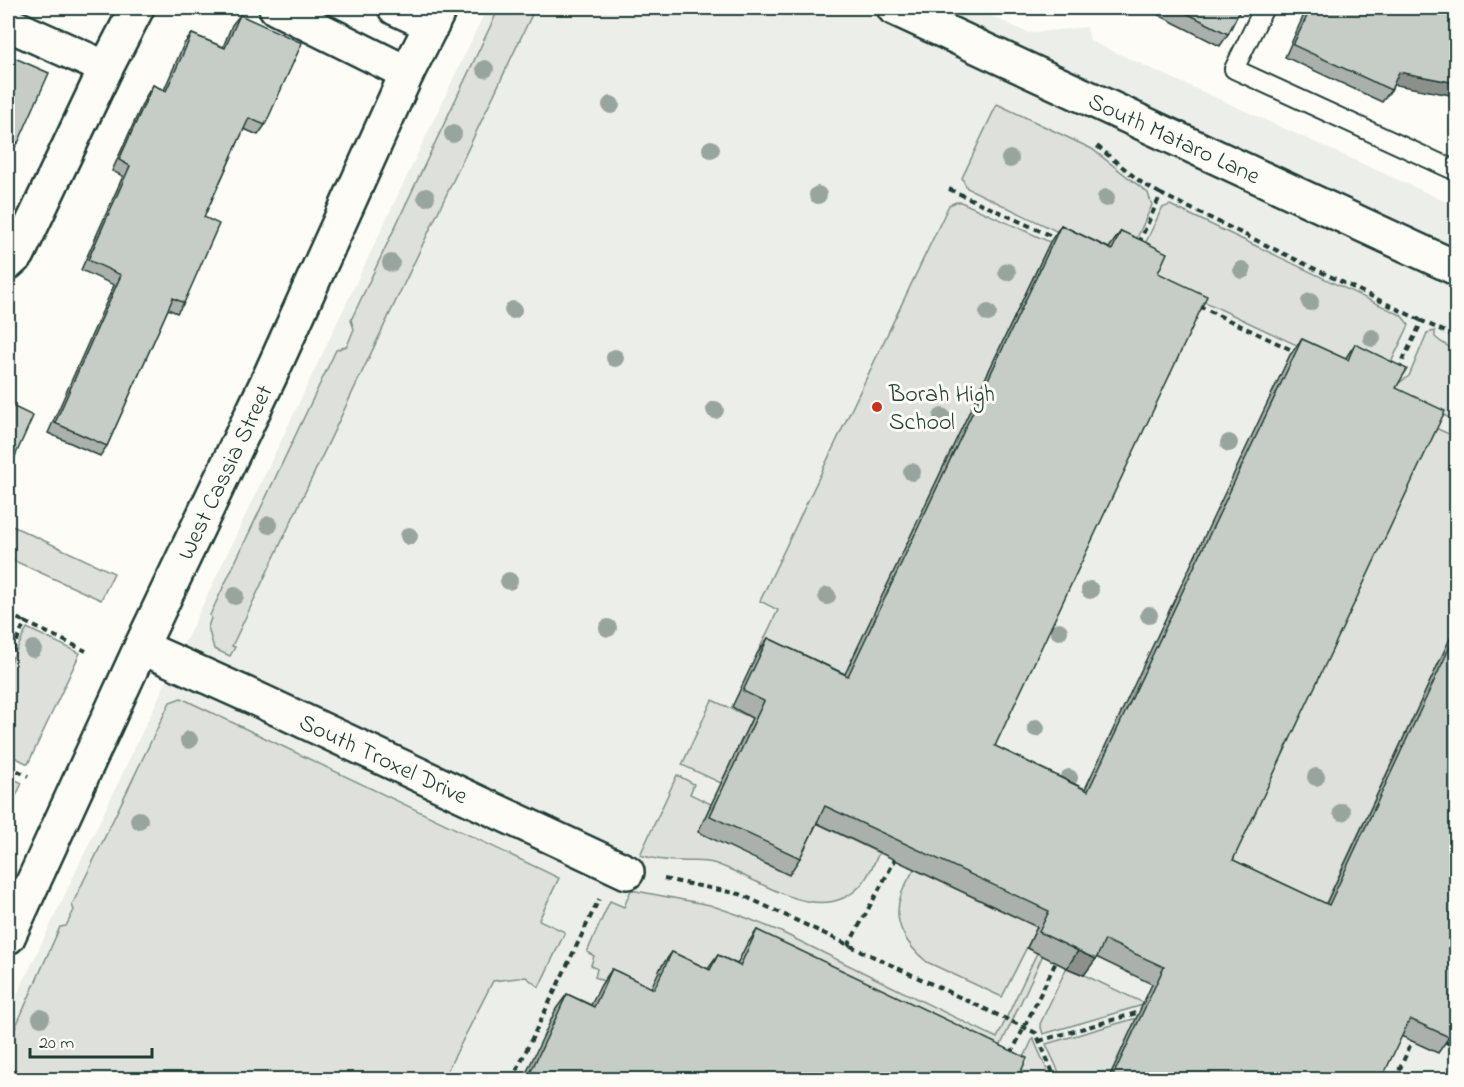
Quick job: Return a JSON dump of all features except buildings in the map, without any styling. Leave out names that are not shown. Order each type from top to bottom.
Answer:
[{"type":"street","points":[[8,263],[18,254],[137,8]]},
{"type":"street","points":[[276,8],[407,73]]},
{"type":"street","points":[[395,8],[436,16]]},
{"type":"street","name":"South Mataro Lane","points":[[894,8],[1456,268]]},
{"type":"street","name":"West Cassia Street","points":[[8,937],[141,647],[270,376],[407,73],[436,16]]},
{"type":"street","points":[[8,24],[106,68]]},
{"type":"street","name":"South Troxel Drive","points":[[141,647],[621,869]]},
{"type":"lane","points":[[1264,8],[1234,69],[1456,171]]},
{"type":"path","points":[[1097,145],[1142,183],[1161,194],[1456,337]]},
{"type":"path","points":[[950,189],[1062,241]]},
{"type":"path","points":[[1137,247],[1161,194]]},
{"type":"path","points":[[1192,303],[1297,352]]},
{"type":"path","points":[[1396,372],[1422,321]]},
{"type":"path","points":[[8,614],[86,651]]},
{"type":"path","points":[[8,661],[25,622]]},
{"type":"path","points":[[8,766],[28,776]]},
{"type":"path","points":[[848,946],[895,860]]},
{"type":"path","points":[[512,1080],[621,869],[740,894],[1024,1027],[1036,1033],[1056,1080]]},
{"type":"path","points":[[1009,1059],[1056,962]]},
{"type":"path","points":[[1040,1041],[1140,1012]]},
{"type":"path","points":[[1395,1080],[1412,1041]]},
{"type":"path","points":[[1443,1041],[1456,1047]]},
{"type":"shaded area","name":"Borah High School","points":[[487,8],[974,8],[1028,33],[1087,27],[1090,41],[1456,206],[1456,1079],[8,1080],[8,1014]]},
{"type":"shaded area","points":[[499,8],[535,8],[232,646],[235,647],[230,656],[214,649],[208,627],[210,615],[336,350],[347,346],[354,329],[351,320]]},
{"type":"shaded area","points":[[997,104],[1092,149],[1148,193],[1152,205],[1129,256],[1106,255],[967,188],[962,178]]},
{"type":"shaded area","points":[[961,202],[1050,242],[837,692],[757,654],[778,610],[760,601],[949,205]]},
{"type":"shaded area","points":[[1170,205],[1401,315],[1409,325],[1383,379],[1341,366],[1152,277],[1137,261],[1162,208]]},
{"type":"shaded area","points":[[1435,331],[1435,337],[1456,351],[1456,421],[1392,391],[1396,385],[1409,376],[1427,333]]},
{"type":"shaded area","points":[[1433,427],[1456,437],[1456,626],[1317,922],[1221,877]]},
{"type":"shaded area","points":[[8,524],[114,573],[101,600],[8,558]]},
{"type":"shaded area","points":[[27,628],[80,653],[28,764],[8,754],[8,668]]},
{"type":"shaded area","points":[[181,698],[559,878],[539,920],[565,932],[539,987],[526,977],[493,981],[443,1079],[35,1080],[11,1068],[8,1044],[60,927],[66,926],[74,910],[72,905],[170,702]]},
{"type":"shaded area","points":[[712,700],[752,718],[721,783],[682,765]]},
{"type":"shaded area","points":[[677,775],[694,784],[690,794],[711,804],[699,832],[814,822],[879,853],[861,885],[845,898],[827,902],[808,901],[788,896],[713,863],[655,859],[640,855]]},
{"type":"shaded area","points":[[8,776],[22,783],[8,813]]},
{"type":"shaded area","points":[[914,869],[1037,927],[1002,997],[927,962],[907,941],[900,924],[898,905]]},
{"type":"shaded area","points":[[631,890],[710,905],[779,931],[997,1038],[1037,953],[1043,955],[985,1079],[945,1080],[746,946],[730,981],[645,1001],[595,977],[597,969],[591,965],[594,956],[587,952],[610,901],[624,907]]},
{"type":"shaded area","points":[[1067,967],[1144,1003],[1043,1034],[1040,1024]]},
{"type":"shaded area","points":[[1137,1018],[1108,1079],[1062,1079],[1046,1044]]},
{"type":"shaded area","points":[[1033,1038],[1051,1079],[1014,1079]]},
{"type":"place","name":"Borah High School","points":[[877,407]]}]
